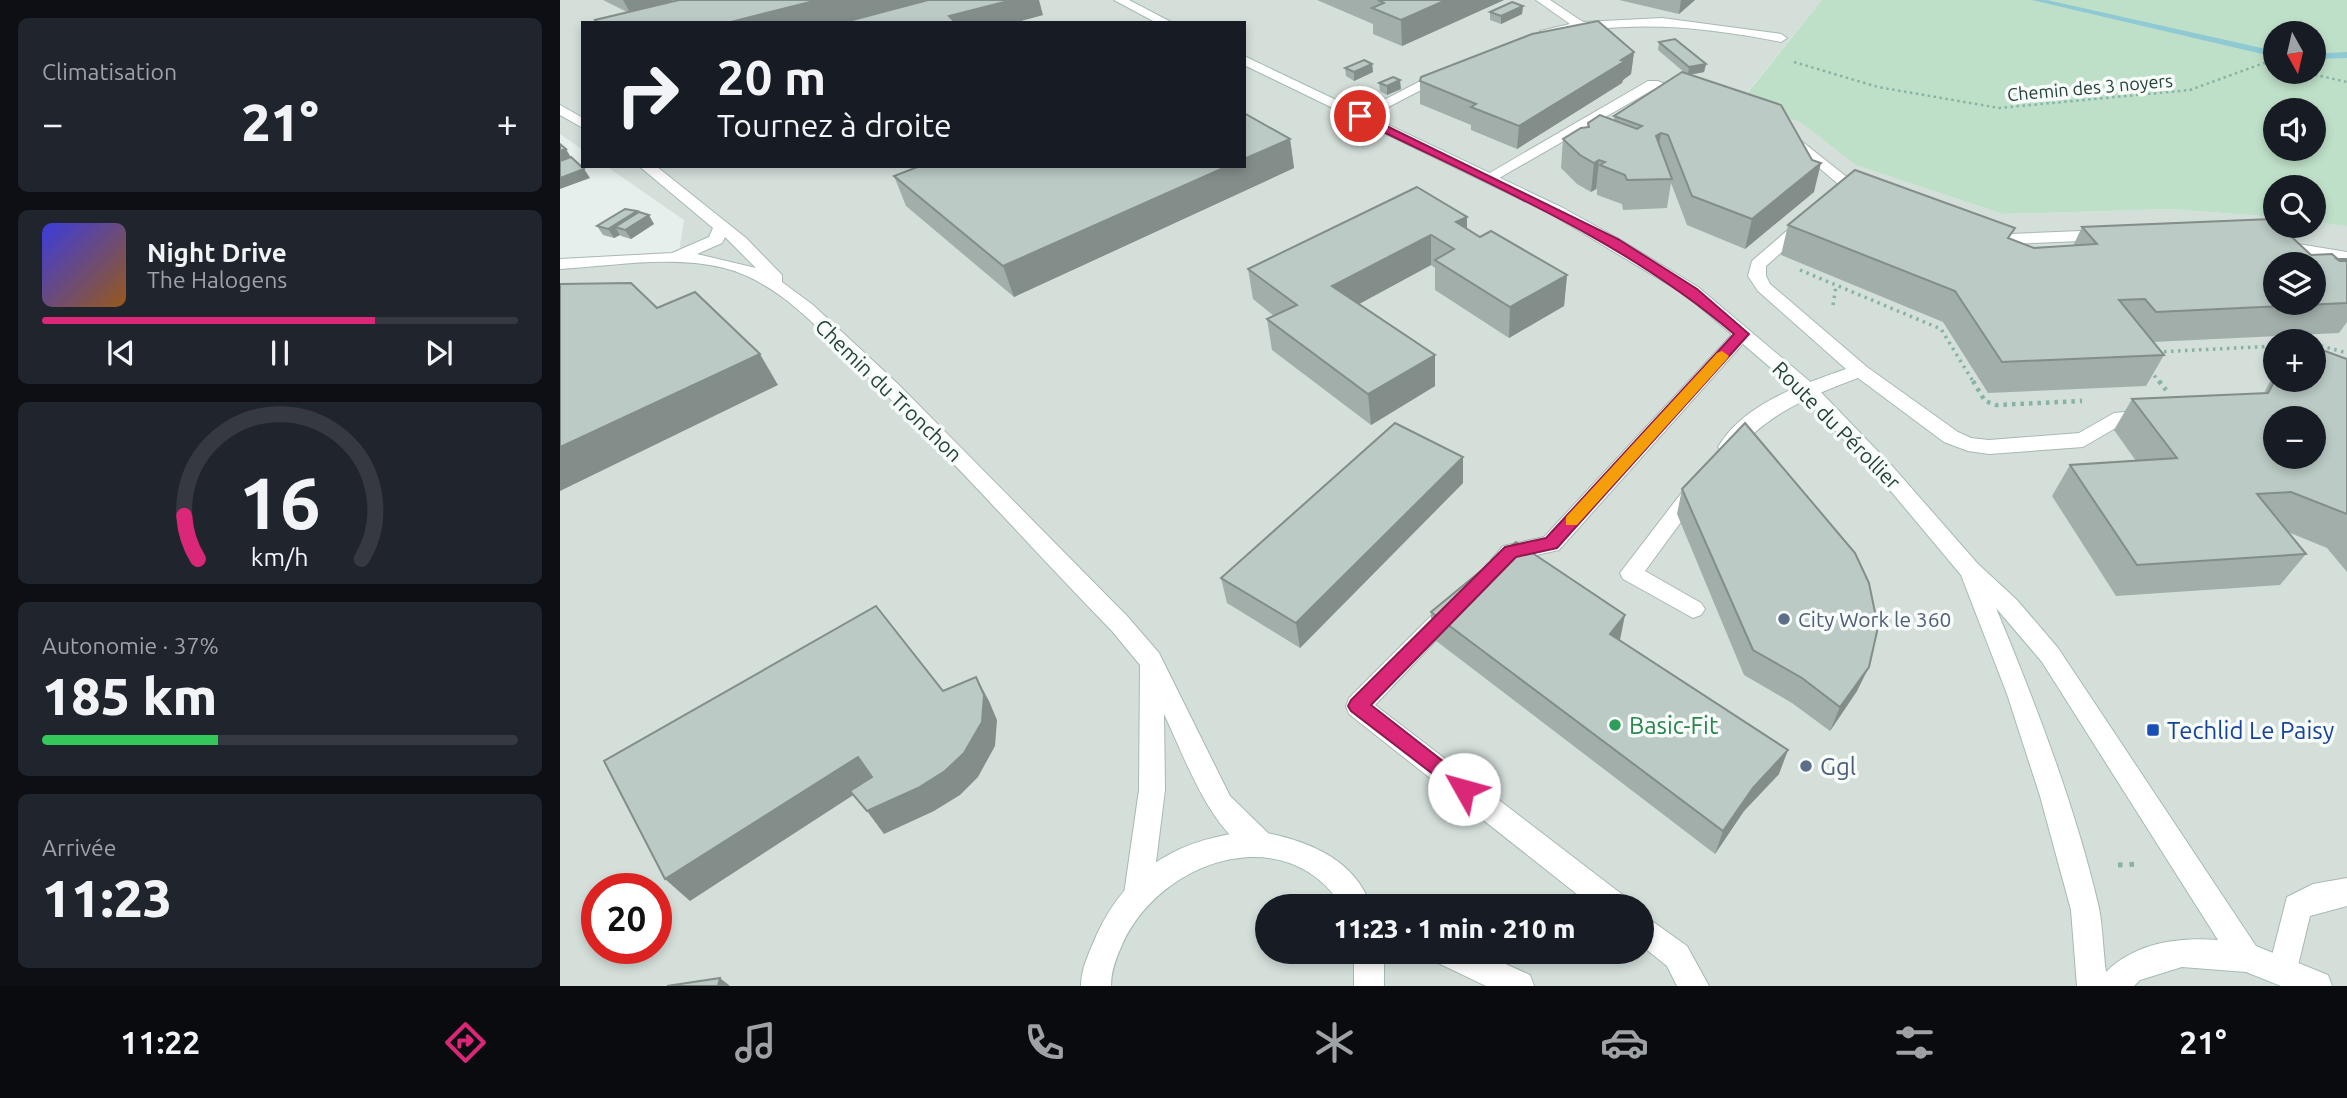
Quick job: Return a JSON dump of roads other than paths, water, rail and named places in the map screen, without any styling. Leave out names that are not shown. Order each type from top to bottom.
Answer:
[{"type":"main road","points":[[1120,0],[1163,21]]},
{"type":"main road","points":[[1542,0],[1578,24]]},
{"type":"main road","points":[[1528,39],[1578,24],[1627,19],[1678,20],[1781,38]]},
{"type":"main road","name":"Route du Pérollier","points":[[1246,61],[1489,178],[1613,242],[1692,291],[1807,389],[1886,472],[1970,570],[2009,606],[2050,655],[2246,957]]},
{"type":"main road","points":[[1360,116],[1457,69]]},
{"type":"main road","points":[[1489,178],[1653,84],[1703,102]]},
{"type":"main road","points":[[560,109],[581,123]]},
{"type":"main road","points":[[1767,124],[1780,128],[1849,189]]},
{"type":"main road","points":[[649,168],[722,226],[790,294]]},
{"type":"main road","points":[[1818,212],[1758,265],[1757,276],[1764,287],[1860,371],[1951,437],[1968,444],[1989,447],[2082,440],[2113,420],[2153,417]]},
{"type":"main road","points":[[655,260],[708,246],[721,234],[722,226]]},
{"type":"main road","points":[[1972,226],[2009,239],[2127,234]]},
{"type":"main road","points":[[2257,241],[2347,257]]},
{"type":"main road","name":"Chemin du Tronchon","points":[[560,264],[655,260],[726,264],[749,271],[790,294],[898,395],[1120,624],[1150,660],[1221,805],[1258,842]]},
{"type":"main road","points":[[1599,894],[1358,706],[1511,552],[1551,544],[1742,334]]},
{"type":"main road","points":[[1693,609],[1631,573],[1744,426],[1807,389],[1860,371]]},
{"type":"main road","name":"Route du Pérollier","points":[[1970,570],[2020,694],[2053,796],[2085,911],[2092,986]]},
{"type":"main road","points":[[1138,894],[1152,790],[1150,660]]},
{"type":"main road","points":[[1094,984],[1110,934],[1138,894],[1175,864],[1217,847],[1258,842],[1297,850],[1329,870],[1350,894]]},
{"type":"main road","points":[[2283,971],[2297,906],[2313,898],[2347,892]]},
{"type":"main road","points":[[1654,938],[1677,956],[1694,986]]},
{"type":"main road","points":[[2113,986],[2131,968],[2182,952],[2246,957],[2317,986]]},
{"type":"main road","points":[[1369,964],[1369,986]]},
{"type":"main road","points":[[1471,964],[1518,986]]},
{"type":"waterway","points":[[2036,0],[2263,51]]},
{"type":"waterway","points":[[2326,56],[2347,55]]},
{"type":"place","name":"City Work le 360","points":[[1784,619]]},
{"type":"place","name":"Basic-Fit","points":[[1615,725]]},
{"type":"place","name":"Techlid Le Paisy","points":[[2153,730]]},
{"type":"place","name":"Ggl","points":[[1806,766]]}]
